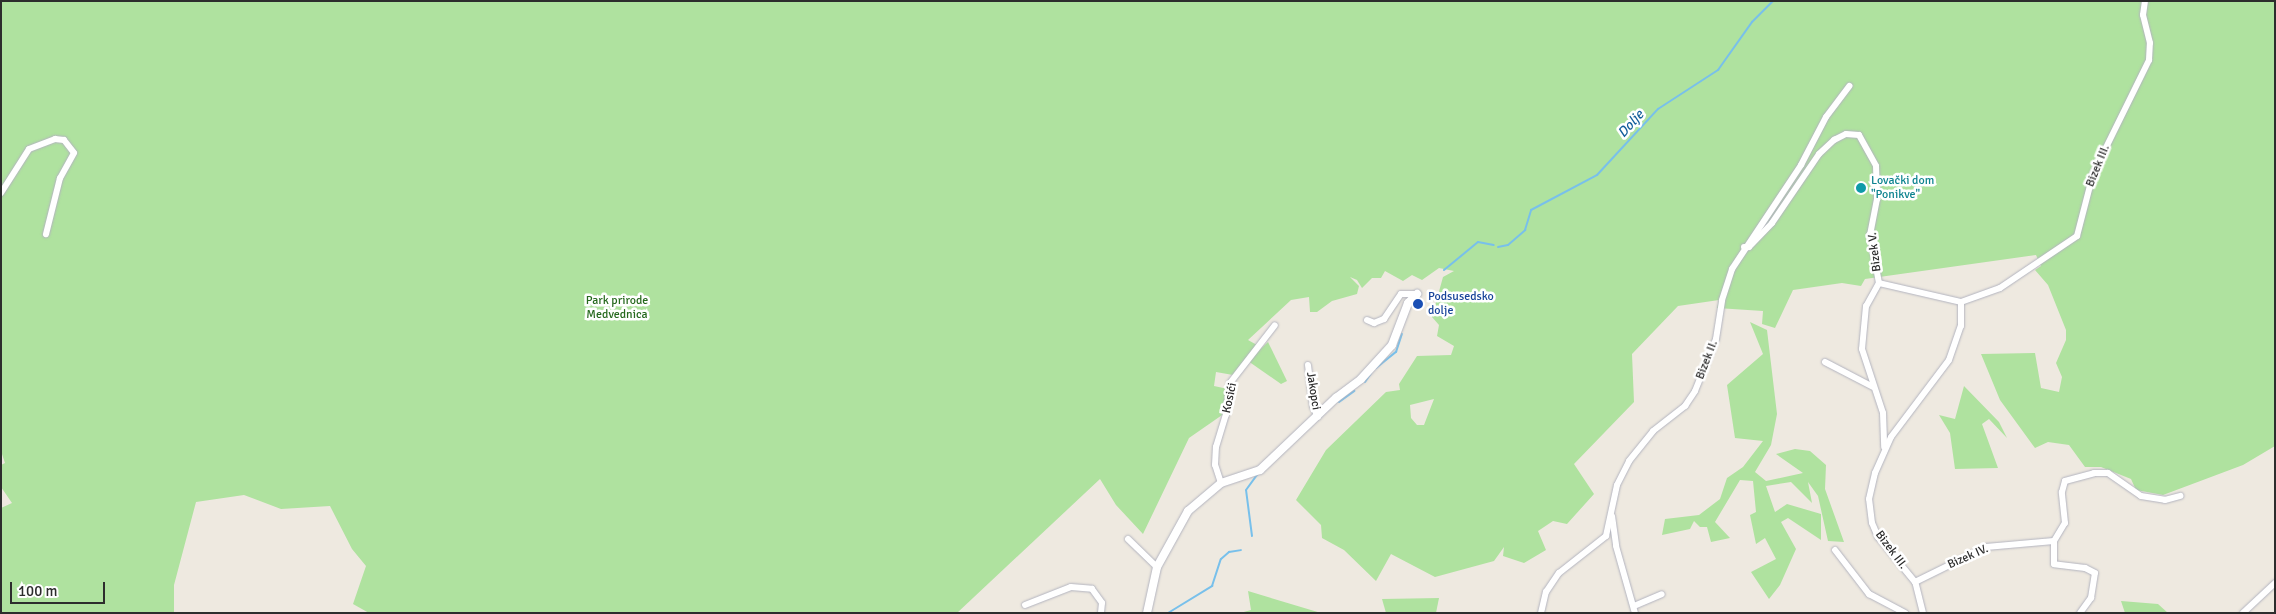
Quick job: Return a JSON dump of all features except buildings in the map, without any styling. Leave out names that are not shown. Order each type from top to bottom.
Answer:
[{"type":"street","name":"Bizek III.","points":[[1923,613],[1915,582],[1878,536],[1870,514],[1870,491],[1884,449],[1945,368],[1961,326],[1961,302],[2000,288],[2077,236],[2093,174],[2149,60],[2150,42],[2143,15],[2145,1]]},
{"type":"street","name":"Bizek II.","points":[[1541,613],[1546,592],[1559,574],[1606,536],[1617,485],[1629,461],[1653,431],[1685,406],[1701,378],[1716,339],[1722,300],[1732,268],[1744,247],[1796,173],[1826,117],[1849,86]]},
{"type":"street","name":"Bizek V.","points":[[1744,247],[1749,247],[1772,222],[1819,154],[1834,140],[1846,134],[1859,135],[1876,166],[1877,199],[1870,234],[1879,283],[1866,306],[1862,349],[1883,413],[1884,449]]},
{"type":"street","points":[[1,193],[24,153],[35,145],[60,139],[74,153],[60,178],[46,234]]},
{"type":"street","points":[[1879,283],[1961,302]]},
{"type":"street","points":[[1367,320],[1374,323],[1384,319],[1401,294],[1417,294]]},
{"type":"street","points":[[1147,613],[1157,566],[1188,511],[1221,482],[1260,470],[1318,418],[1336,398],[1361,380],[1392,345],[1408,303],[1417,294]]},
{"type":"street","name":"Kosići","points":[[1221,482],[1215,465],[1216,447],[1226,415],[1230,383],[1275,325]]},
{"type":"street","points":[[1825,362],[1874,387]]},
{"type":"street","name":"Jakopci","points":[[1308,365],[1313,407],[1318,418]]},
{"type":"street","points":[[2080,613],[2090,601],[2096,577],[2085,568],[2054,564],[2054,541],[2065,522],[2062,492],[2065,482],[2094,473],[2108,473],[2141,496],[2165,500],[2180,496]]},
{"type":"street","points":[[1612,512],[1616,546],[1634,609],[1662,594]]},
{"type":"street","points":[[1128,539],[1157,566]]},
{"type":"street","name":"Bizek IV.","points":[[1915,582],[1986,547],[2054,541]]},
{"type":"street","points":[[1835,550],[1869,594],[1905,613]]},
{"type":"street","points":[[2243,613],[2275,583]]},
{"type":"street","points":[[1025,605],[1071,587],[1092,589],[1102,603],[1101,613]]},
{"type":"green space","name":"Park prirode Medvednica","points":[[1,1],[2275,1],[2275,446],[2243,465],[2163,495],[2136,490],[2131,479],[2101,467],[2085,467],[2069,445],[2048,442],[2035,448],[2000,400],[1981,354],[2035,353],[2041,388],[2059,392],[2062,377],[2056,363],[2066,340],[2066,330],[2048,285],[2035,270],[2041,266],[2036,255],[1865,279],[1861,286],[1842,283],[1793,290],[1775,328],[1762,324],[1763,311],[1717,308],[1719,300],[1678,306],[1632,354],[1634,402],[1574,464],[1594,494],[1567,524],[1553,521],[1538,531],[1546,550],[1524,563],[1503,556],[1504,547],[1494,561],[1435,577],[1391,554],[1376,581],[1344,550],[1322,538],[1321,525],[1296,500],[1326,450],[1386,392],[1400,390],[1399,384],[1417,356],[1451,355],[1454,346],[1437,336],[1439,325],[1432,317],[1443,277],[1454,271],[1439,268],[1422,280],[1412,275],[1403,281],[1385,271],[1381,278],[1372,278],[1362,288],[1357,280],[1350,277],[1359,286],[1357,294],[1332,301],[1317,312],[1310,312],[1309,297],[1291,300],[1248,340],[1257,345],[1233,375],[1216,372],[1214,386],[1228,389],[1225,413],[1189,438],[1143,534],[1116,505],[1100,479],[957,613],[369,613],[353,604],[366,566],[352,549],[330,506],[281,509],[244,495],[196,502],[174,585],[174,613],[1,613],[1,508],[12,503],[1,487],[1,465],[5,463],[1,451]],"holes":[[[1434,399],[1424,425],[1417,425],[1411,418],[1410,405]]]},
{"type":"green space","points":[[1750,322],[1767,330],[1777,414],[1771,445],[1755,472],[1766,481],[1803,473],[1776,454],[1795,449],[1810,451],[1826,465],[1825,489],[1844,542],[1828,541],[1818,496],[1808,482],[1812,503],[1791,482],[1766,486],[1775,512],[1787,504],[1821,514],[1821,540],[1788,518],[1781,522],[1796,549],[1780,585],[1769,599],[1751,572],[1776,559],[1765,538],[1756,544],[1750,515],[1756,512],[1753,481],[1740,480],[1715,522],[1730,538],[1711,542],[1707,527],[1700,527],[1694,521],[1690,529],[1662,535],[1665,519],[1699,515],[1720,499],[1727,478],[1743,467],[1763,441],[1735,438],[1727,385],[1763,354]]},
{"type":"green space","points":[[1268,342],[1287,381],[1281,384],[1248,361]]},
{"type":"green space","points":[[1964,386],[1999,422],[2007,438],[1989,419],[1982,424],[1998,468],[1955,469],[1950,433],[1939,415],[1955,419]]},
{"type":"green space","points":[[1248,591],[1321,613],[1240,613],[1251,610]]},
{"type":"green space","points":[[1439,598],[1436,613],[1386,613],[1382,599]]},
{"type":"green space","points":[[2121,601],[2158,604],[2168,613],[2125,613]]},
{"type":"waterway","name":"Dolje","points":[[1498,247],[1508,245],[1525,230],[1531,210],[1597,175],[1658,109],[1718,70],[1752,22],[1773,1]]},
{"type":"waterway","name":"Dolje","points":[[1444,270],[1478,242],[1494,245]]},
{"type":"waterway","name":"Dolje","points":[[1376,368],[1396,352],[1402,334]]},
{"type":"waterway","name":"Dolje","points":[[1365,382],[1371,373]]},
{"type":"waterway","name":"Dolje","points":[[1339,402],[1354,391]]},
{"type":"waterway","name":"Dolje","points":[[1252,536],[1246,490],[1257,475]]},
{"type":"waterway","name":"Dolje","points":[[1168,613],[1212,586],[1221,559],[1229,552],[1241,550]]},
{"type":"place","name":"Lovački dom \"Ponikve\"","points":[[1861,188]]},
{"type":"place","name":"Podsusedsko dolje","points":[[1418,304]]}]
